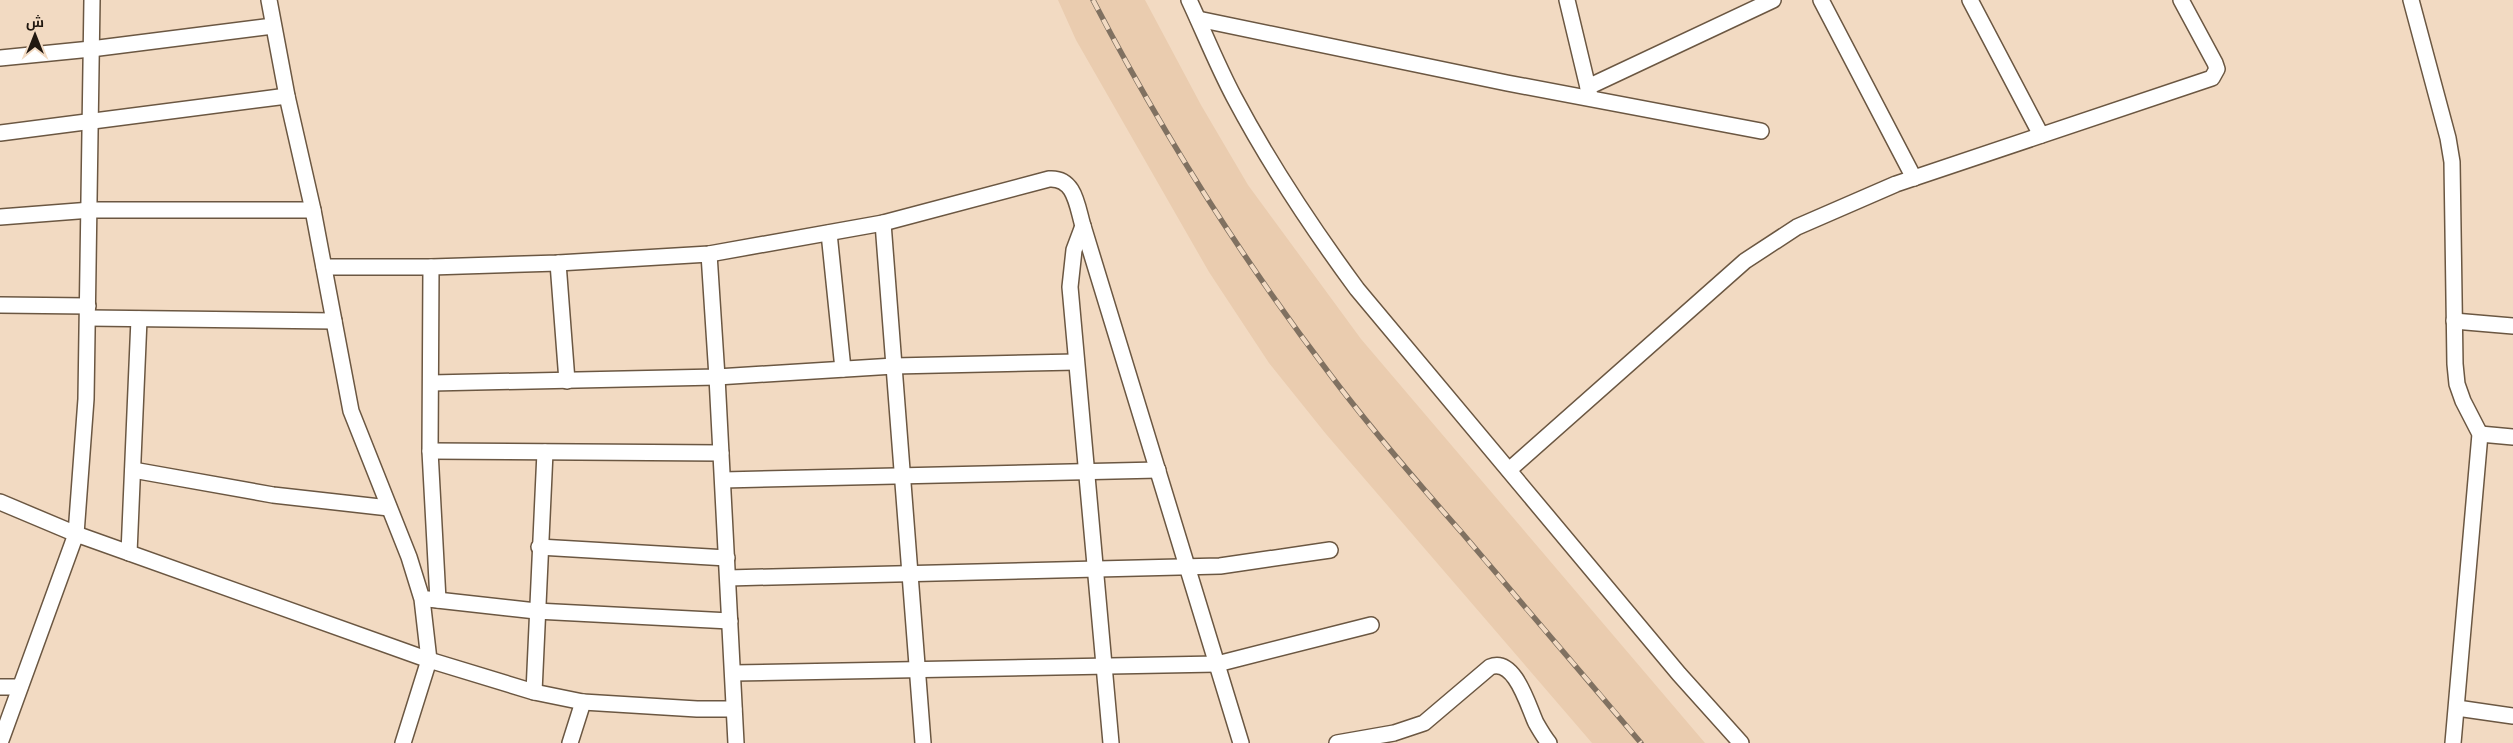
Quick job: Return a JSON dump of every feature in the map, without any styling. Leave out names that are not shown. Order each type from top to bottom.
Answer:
[{"type":"street","points":[[0,743],[76,534],[86,400],[92,0]]},
{"type":"street","points":[[269,0],[287,96],[313,210],[351,411],[422,599],[429,660],[403,743]]},
{"type":"street","points":[[1189,0],[1251,128],[1332,255],[1382,322],[1680,674],[1741,743]]},
{"type":"street","points":[[1567,0],[1590,93]]},
{"type":"street","points":[[1590,93],[1773,0]]},
{"type":"street","points":[[1821,0],[1914,178]]},
{"type":"street","points":[[1970,0],[2040,135]]},
{"type":"street","points":[[1509,470],[1745,261],[1797,227],[1914,178],[2212,78],[2217,69],[2215,63],[2181,0]]},
{"type":"street","points":[[2411,0],[2448,138],[2452,162],[2454,321],[2457,384],[2480,434],[2453,743]]},
{"type":"street","points":[[1198,19],[1590,93],[1761,131]]},
{"type":"street","points":[[0,58],[91,49],[273,26]]},
{"type":"street","points":[[0,133],[287,96]]},
{"type":"street","points":[[324,267],[431,267],[558,263],[709,254],[883,223],[1059,178],[1066,181],[1071,189],[1084,226],[1241,743]]},
{"type":"street","points":[[0,217],[90,210],[313,210]]},
{"type":"street","points":[[883,223],[923,743]]},
{"type":"street","points":[[1084,226],[1074,250],[1070,286],[1085,472],[1106,666],[1112,743]]},
{"type":"street","points":[[829,234],[844,369]]},
{"type":"street","points":[[709,254],[723,480],[736,743]]},
{"type":"street","points":[[558,263],[567,381]]},
{"type":"street","points":[[431,267],[430,451],[438,600]]},
{"type":"street","points":[[0,305],[88,312],[139,319],[334,321]]},
{"type":"street","points":[[129,553],[139,319]]},
{"type":"street","points":[[2454,321],[2513,326]]},
{"type":"street","points":[[431,383],[717,377],[894,366],[1076,362]]},
{"type":"street","points":[[2480,434],[2513,437]]},
{"type":"street","points":[[430,451],[721,453]]},
{"type":"street","points":[[534,692],[536,611],[545,452]]},
{"type":"street","points":[[133,470],[273,495],[389,508]]},
{"type":"street","points":[[723,480],[1158,470]]},
{"type":"street","points":[[0,502],[76,534],[429,660],[534,692],[583,702],[677,708],[734,709]]},
{"type":"street","points":[[539,547],[727,558]]},
{"type":"street","points":[[728,578],[910,572],[1188,567],[1249,563],[1330,550]]},
{"type":"street","points":[[422,599],[536,611],[730,621]]},
{"type":"street","points":[[733,673],[1217,664],[1371,625]]},
{"type":"street","points":[[1337,743],[1394,733],[1424,723],[1496,664],[1502,665],[1520,685],[1536,722],[1549,743]]},
{"type":"street","points":[[0,687],[20,687]]},
{"type":"street","points":[[570,743],[583,702]]},
{"type":"street","points":[[2457,708],[2513,716]]},
{"type":"shaded area","points":[[1058,0],[1145,0],[1201,105],[1248,185],[1361,339],[1705,743],[1592,743],[1326,434],[1269,363],[1209,272],[1076,40]]},
{"type":"railway","points":[[1093,0],[1174,145],[1233,238],[1296,329],[1394,455],[1641,743]]}]
